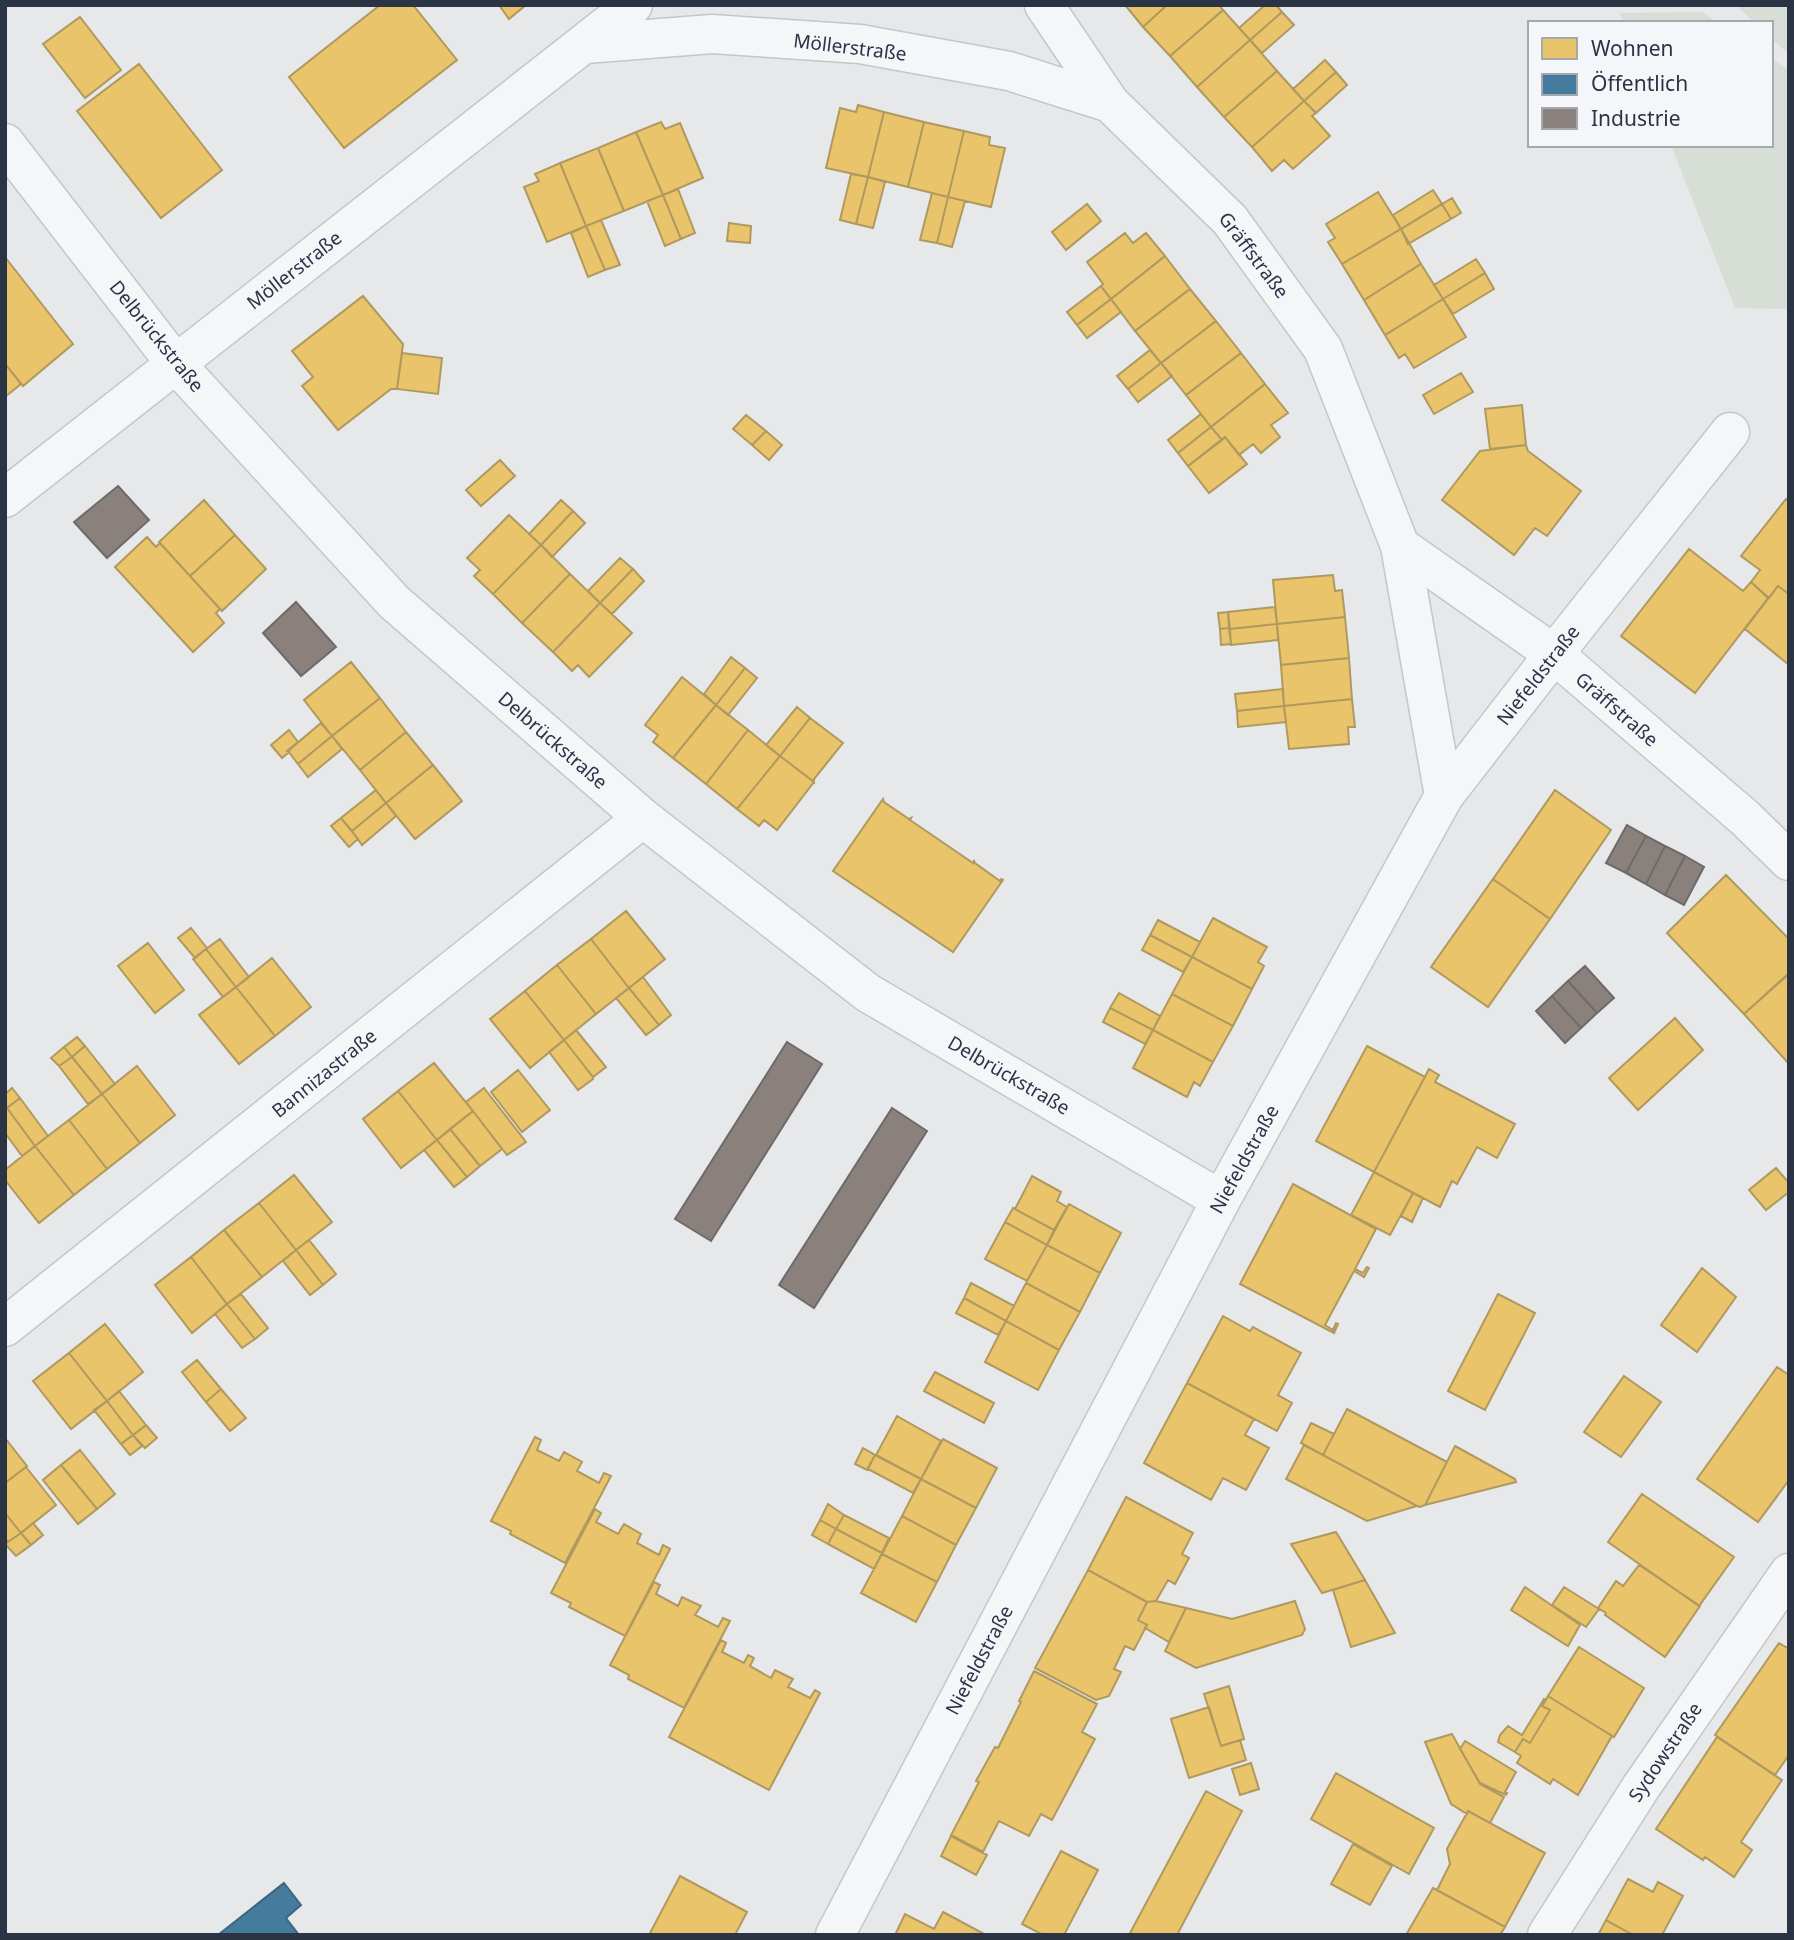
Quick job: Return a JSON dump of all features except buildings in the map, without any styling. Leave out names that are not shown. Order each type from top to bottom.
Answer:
[{"type":"street","name":"Möllerstraße","points":[[5,498],[633,5]]},
{"type":"street","name":"Gräffstraße","points":[[1044,5],[1110,103],[1230,220],[1324,349],[1400,546],[1444,796]]},
{"type":"street","name":"Möllerstraße","points":[[584,44],[712,34],[860,44],[1009,71],[1110,103]]},
{"type":"street","name":"Delbrückstraße","points":[[5,143],[176,363],[394,602],[643,818],[868,993],[1221,1200]]},
{"type":"street","name":"Niefeldstraße","points":[[835,1935],[1221,1200],[1444,796],[1730,432]]},
{"type":"street","name":"Gräffstraße","points":[[1400,546],[1554,654],[1745,818],[1789,861]]},
{"type":"street","name":"Bannizastraße","points":[[5,1327],[643,818]]},
{"type":"street","name":"Sydowstraße","points":[[1547,1935],[1641,1787],[1789,1573]]},
{"type":"shaded area","points":[[1736,5],[1789,5],[1789,54],[1773,40],[1773,21],[1753,21]]},
{"type":"shaded area","points":[[1702,12],[1715,21],[1623,21],[1620,13]]},
{"type":"shaded area","points":[[1773,59],[1789,70],[1789,309],[1735,308],[1672,147],[1773,147]]}]
